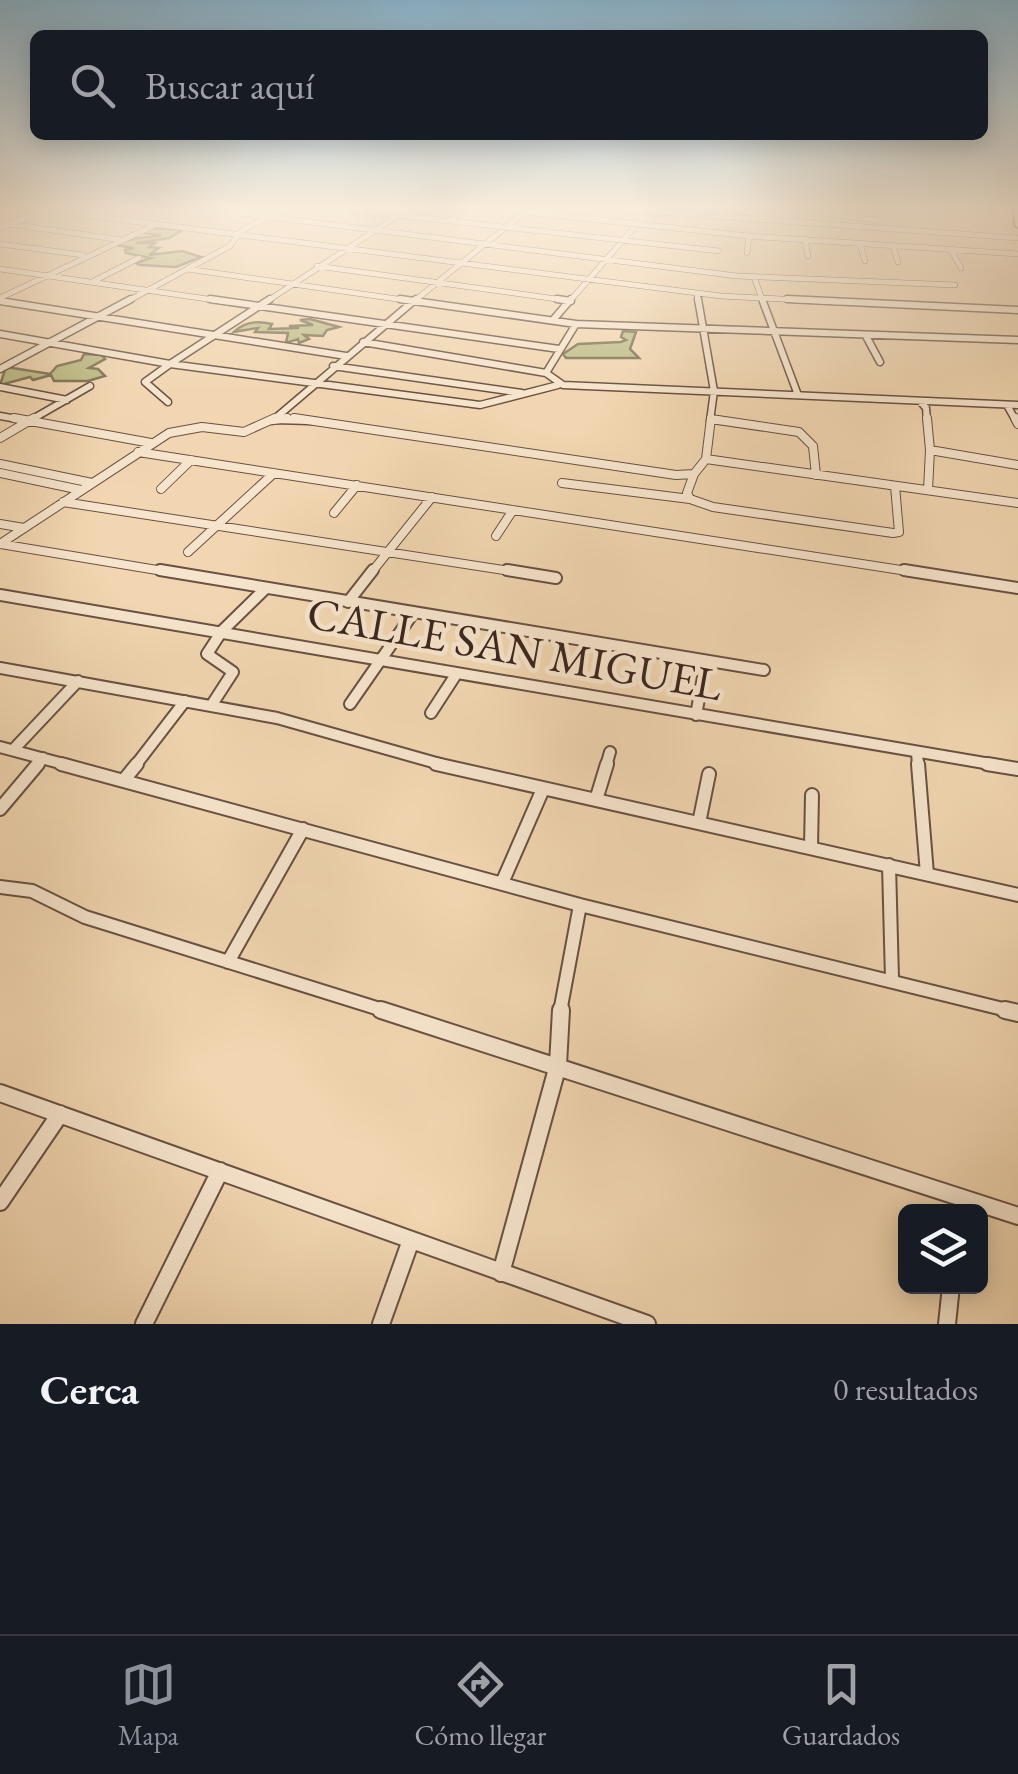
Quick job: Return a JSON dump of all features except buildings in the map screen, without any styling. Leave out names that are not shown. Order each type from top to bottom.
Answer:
[{"type":"street","points":[[0,269],[559,349]]},
{"type":"street","points":[[0,300],[58,269]]},
{"type":"street","points":[[93,282],[118,269]]},
{"type":"street","points":[[0,368],[186,269],[576,324],[1018,340]]},
{"type":"street","points":[[168,402],[146,382],[312,269]]},
{"type":"street","points":[[339,269],[572,300]]},
{"type":"street","points":[[288,414],[310,385],[455,269]]},
{"type":"street","points":[[518,269],[697,293],[1018,310]]},
{"type":"street","points":[[553,320],[600,269]]},
{"type":"street","points":[[696,269],[754,276],[954,286]]},
{"type":"street","points":[[754,276],[798,395]]},
{"type":"street","points":[[690,499],[692,478],[706,459],[714,391],[697,293]]},
{"type":"street","points":[[0,300],[346,356]]},
{"type":"street","points":[[546,373],[576,324]]},
{"type":"street","points":[[0,334],[310,385],[480,405],[495,405],[523,393],[563,385],[1018,405]]},
{"type":"street","points":[[866,336],[880,362]]},
{"type":"street","points":[[362,342],[546,373],[563,385]]},
{"type":"street","points":[[333,366],[523,393]]},
{"type":"street","points":[[0,386],[68,400]]},
{"type":"street","points":[[0,438],[90,386]]},
{"type":"street","points":[[920,401],[926,408],[930,450],[928,490]]},
{"type":"street","points":[[1007,404],[1018,424]]},
{"type":"street","points":[[0,544],[151,442],[179,429],[202,426],[244,432],[288,414],[692,478]]},
{"type":"street","points":[[0,416],[151,442]]},
{"type":"street","points":[[711,419],[799,432],[812,446],[816,474]]},
{"type":"street","points":[[930,450],[1018,465]]},
{"type":"street","points":[[138,452],[1018,588]]},
{"type":"street","points":[[706,459],[1018,503]]},
{"type":"street","points":[[161,490],[190,460]]},
{"type":"street","points":[[0,464],[92,483]]},
{"type":"street","points":[[188,552],[274,473]]},
{"type":"street","points":[[0,474],[80,490]]},
{"type":"street","points":[[562,483],[690,499],[713,507],[893,533],[899,532],[895,486]]},
{"type":"street","points":[[334,514],[357,486]]},
{"type":"street","points":[[348,602],[432,497]]},
{"type":"street","points":[[62,502],[556,578]]},
{"type":"street","points":[[496,536],[513,510]]},
{"type":"street","points":[[0,524],[24,528]]},
{"type":"street","points":[[0,544],[764,670]]},
{"type":"street","points":[[210,706],[233,672],[229,666],[210,660],[207,654],[222,631],[266,588]]},
{"type":"street","name":"CALLE SAN MIGUEL","points":[[0,595],[222,631],[455,676],[1018,769]]},
{"type":"street","points":[[350,704],[414,612]]},
{"type":"street","points":[[696,715],[706,661]]},
{"type":"street","points":[[0,668],[373,740],[436,764],[1018,895]]},
{"type":"street","points":[[430,713],[455,676]]},
{"type":"street","points":[[7,748],[78,681]]},
{"type":"street","points":[[124,780],[185,701]]},
{"type":"street","points":[[7,748],[580,905],[1018,1013]]},
{"type":"street","points":[[596,800],[610,752]]},
{"type":"street","points":[[917,752],[927,874]]},
{"type":"street","points":[[0,809],[43,758]]},
{"type":"street","points":[[699,823],[709,774]]},
{"type":"street","points":[[502,883],[542,789]]},
{"type":"street","points":[[811,847],[812,795]]},
{"type":"street","points":[[228,962],[303,829]]},
{"type":"street","points":[[889,865],[892,979]]},
{"type":"street","points":[[0,887],[32,891],[86,917],[558,1066],[960,1204]]},
{"type":"street","points":[[501,1274],[558,1066],[561,1000],[580,905]]},
{"type":"street","points":[[0,1093],[647,1324]]},
{"type":"street","points":[[0,1202],[60,1114]]},
{"type":"street","points":[[144,1324],[220,1172]]},
{"type":"street","points":[[988,1210],[1018,1216]]},
{"type":"street","points":[[381,1324],[411,1240]]},
{"type":"street","points":[[947,1324],[951,1294]]},
{"type":"shaded area","points":[[300,320],[339,327],[327,330],[323,336],[304,335],[309,339],[299,343],[298,339],[286,343],[288,333],[255,332],[258,328],[234,332],[255,322],[272,324],[269,329],[299,328],[289,326],[313,325]]},
{"type":"shaded area","points":[[623,331],[636,332],[630,349],[639,358],[566,358],[563,354],[578,344],[621,342],[626,340],[621,337]]},
{"type":"shaded area","points":[[84,354],[102,355],[105,359],[89,368],[98,369],[105,376],[88,381],[54,381],[51,375],[0,385],[6,367],[50,374],[57,366],[81,360]]}]
